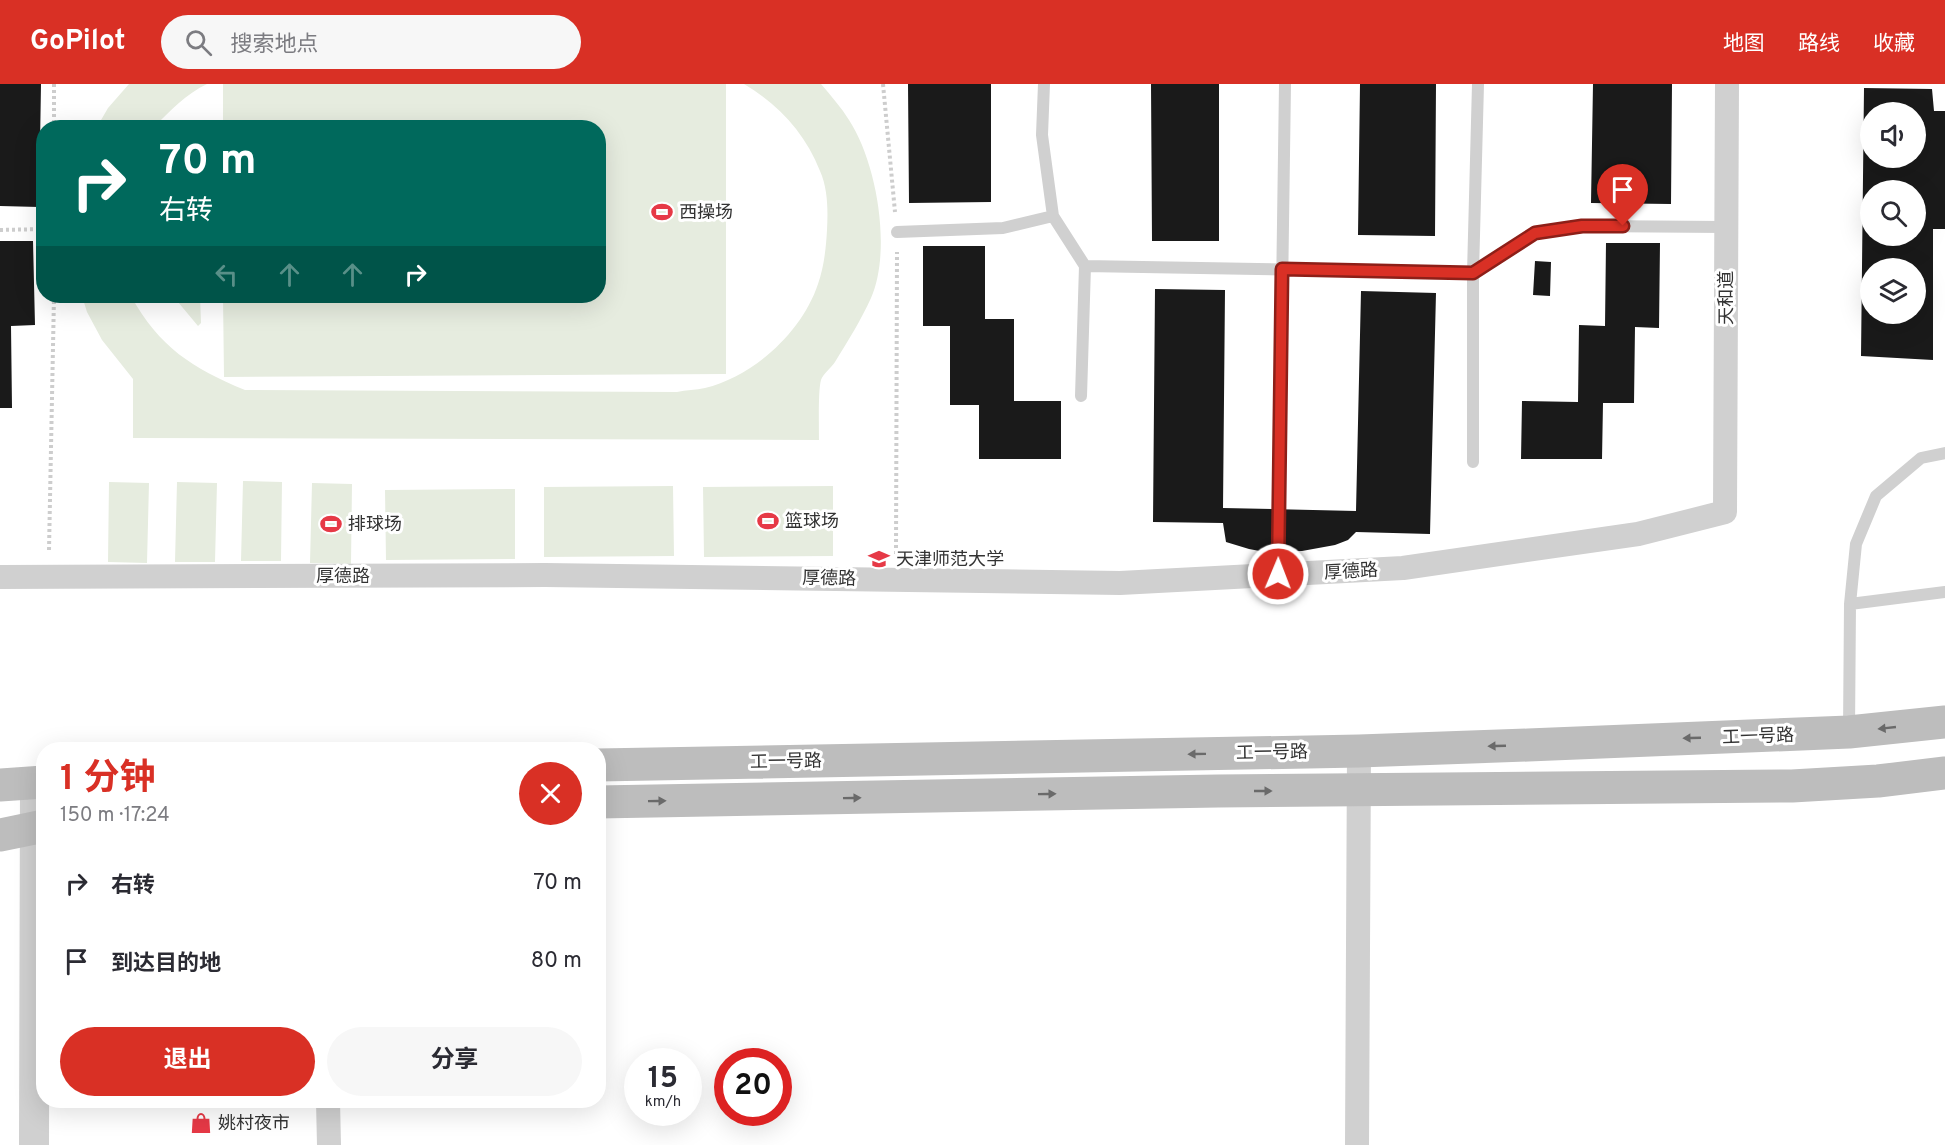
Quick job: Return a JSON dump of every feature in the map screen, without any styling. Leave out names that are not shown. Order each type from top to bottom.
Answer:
[{"type":"main road","name":"工一号路","points":[[606,765],[1528,746],[1849,732],[1945,722]]},
{"type":"main road","name":"工一号路","points":[[606,802],[1792,786],[1878,782],[1945,773]]},
{"type":"main road","points":[[0,785],[36,782]]},
{"type":"main road","points":[[0,835],[36,828]]},
{"type":"street","name":"天和道","points":[[1725,512],[1727,84]]},
{"type":"street","name":"厚德路","points":[[0,577],[545,575],[1120,583],[1403,568],[1638,534],[1725,512]]},
{"type":"street","points":[[1357,1145],[1359,750]]},
{"type":"street","points":[[34,1145],[36,1018]]},
{"type":"street","points":[[328,1108],[329,1145]]},
{"type":"lane","points":[[1044,84],[1042,135],[1053,216],[1085,266],[1082,396]]},
{"type":"lane","points":[[1278,574],[1285,84]]},
{"type":"lane","points":[[1473,462],[1473,273],[1479,84]]},
{"type":"lane","points":[[897,232],[1003,228],[1053,216]]},
{"type":"lane","points":[[1085,266],[1473,273],[1535,233],[1582,226],[1726,227]]},
{"type":"lane","points":[[1849,732],[1850,604],[1856,544],[1876,496],[1921,458],[1945,453]]},
{"type":"lane","points":[[1850,604],[1945,592]]},
{"type":"path","points":[[54,84],[54,120]]},
{"type":"path","points":[[883,84],[897,232],[896,579]]},
{"type":"path","points":[[0,230],[36,229]]},
{"type":"path","points":[[48,577],[54,303]]},
{"type":"shaded area","points":[[129,84],[207,84],[185,98],[161,120],[101,120],[108,108]]},
{"type":"shaded area","name":"西操场","points":[[223,84],[726,84],[726,374],[224,377],[223,303],[606,303],[606,120],[223,120]]},
{"type":"shaded area","points":[[744,84],[821,84],[846,115],[859,138],[874,183],[881,232],[877,278],[871,298],[859,322],[835,362],[821,380],[819,440],[133,438],[133,379],[102,340],[84,303],[135,303],[153,329],[179,354],[209,373],[245,390],[677,392],[705,388],[741,373],[774,349],[800,319],[811,302],[818,284],[826,244],[826,193],[823,178],[814,157],[799,132],[757,92]]},
{"type":"shaded area","points":[[179,303],[200,303],[201,323],[198,326]]},
{"type":"shaded area","points":[[243,481],[282,482],[281,561],[241,561]]},
{"type":"shaded area","points":[[109,482],[149,483],[147,563],[108,562]]},
{"type":"shaded area","points":[[177,482],[217,483],[215,562],[175,562]]},
{"type":"shaded area","name":"排球场","points":[[312,483],[352,484],[351,564],[310,563]]},
{"type":"shaded area","points":[[673,486],[674,556],[544,557],[544,487]]},
{"type":"shaded area","name":"篮球场","points":[[833,486],[833,556],[704,557],[703,487]]},
{"type":"shaded area","points":[[515,489],[515,559],[386,560],[385,490]]},
{"type":"building","points":[[0,84],[41,84],[40,120],[36,120],[36,207],[0,206]]},
{"type":"building","points":[[908,84],[991,84],[991,202],[909,203]]},
{"type":"building","points":[[1151,84],[1219,84],[1219,241],[1152,241]]},
{"type":"building","points":[[1360,84],[1436,84],[1435,236],[1358,235]]},
{"type":"building","points":[[1593,84],[1672,84],[1671,204],[1591,203]]},
{"type":"building","points":[[1864,88],[1932,89],[1934,111],[1945,111],[1945,229],[1933,229],[1933,360],[1861,356],[1861,324],[1926,324],[1926,258],[1862,258],[1862,246],[1926,246],[1926,180],[1863,180],[1863,168],[1926,168],[1926,102],[1864,102]]},
{"type":"building","points":[[0,241],[33,241],[35,325],[11,326],[12,408],[0,408]]},
{"type":"building","points":[[1606,243],[1660,243],[1659,328],[1635,327],[1634,403],[1603,403],[1602,459],[1521,459],[1522,401],[1578,402],[1579,325],[1605,326]]},
{"type":"building","points":[[923,246],[985,246],[985,319],[1014,319],[1014,401],[1061,401],[1061,459],[979,459],[979,405],[950,405],[950,326],[923,326]]},
{"type":"building","points":[[1535,261],[1551,262],[1550,296],[1533,295]]},
{"type":"building","points":[[1155,289],[1225,290],[1223,508],[1356,511],[1361,291],[1436,293],[1430,534],[1356,532],[1348,540],[1335,545],[1302,551],[1265,552],[1226,542],[1223,523],[1153,522]]},
{"type":"place","name":"西操场","points":[[662,212]]},
{"type":"place","name":"篮球场","points":[[768,521]]},
{"type":"place","name":"排球场","points":[[331,524]]},
{"type":"place","name":"天津师范大学","points":[[879,559]]},
{"type":"place","name":"姚村夜市","points":[[201,1123]]},
{"type":"route","points":[[1278,574],[1282,269],[1473,273],[1535,233],[1582,226],[1623,226]]}]
